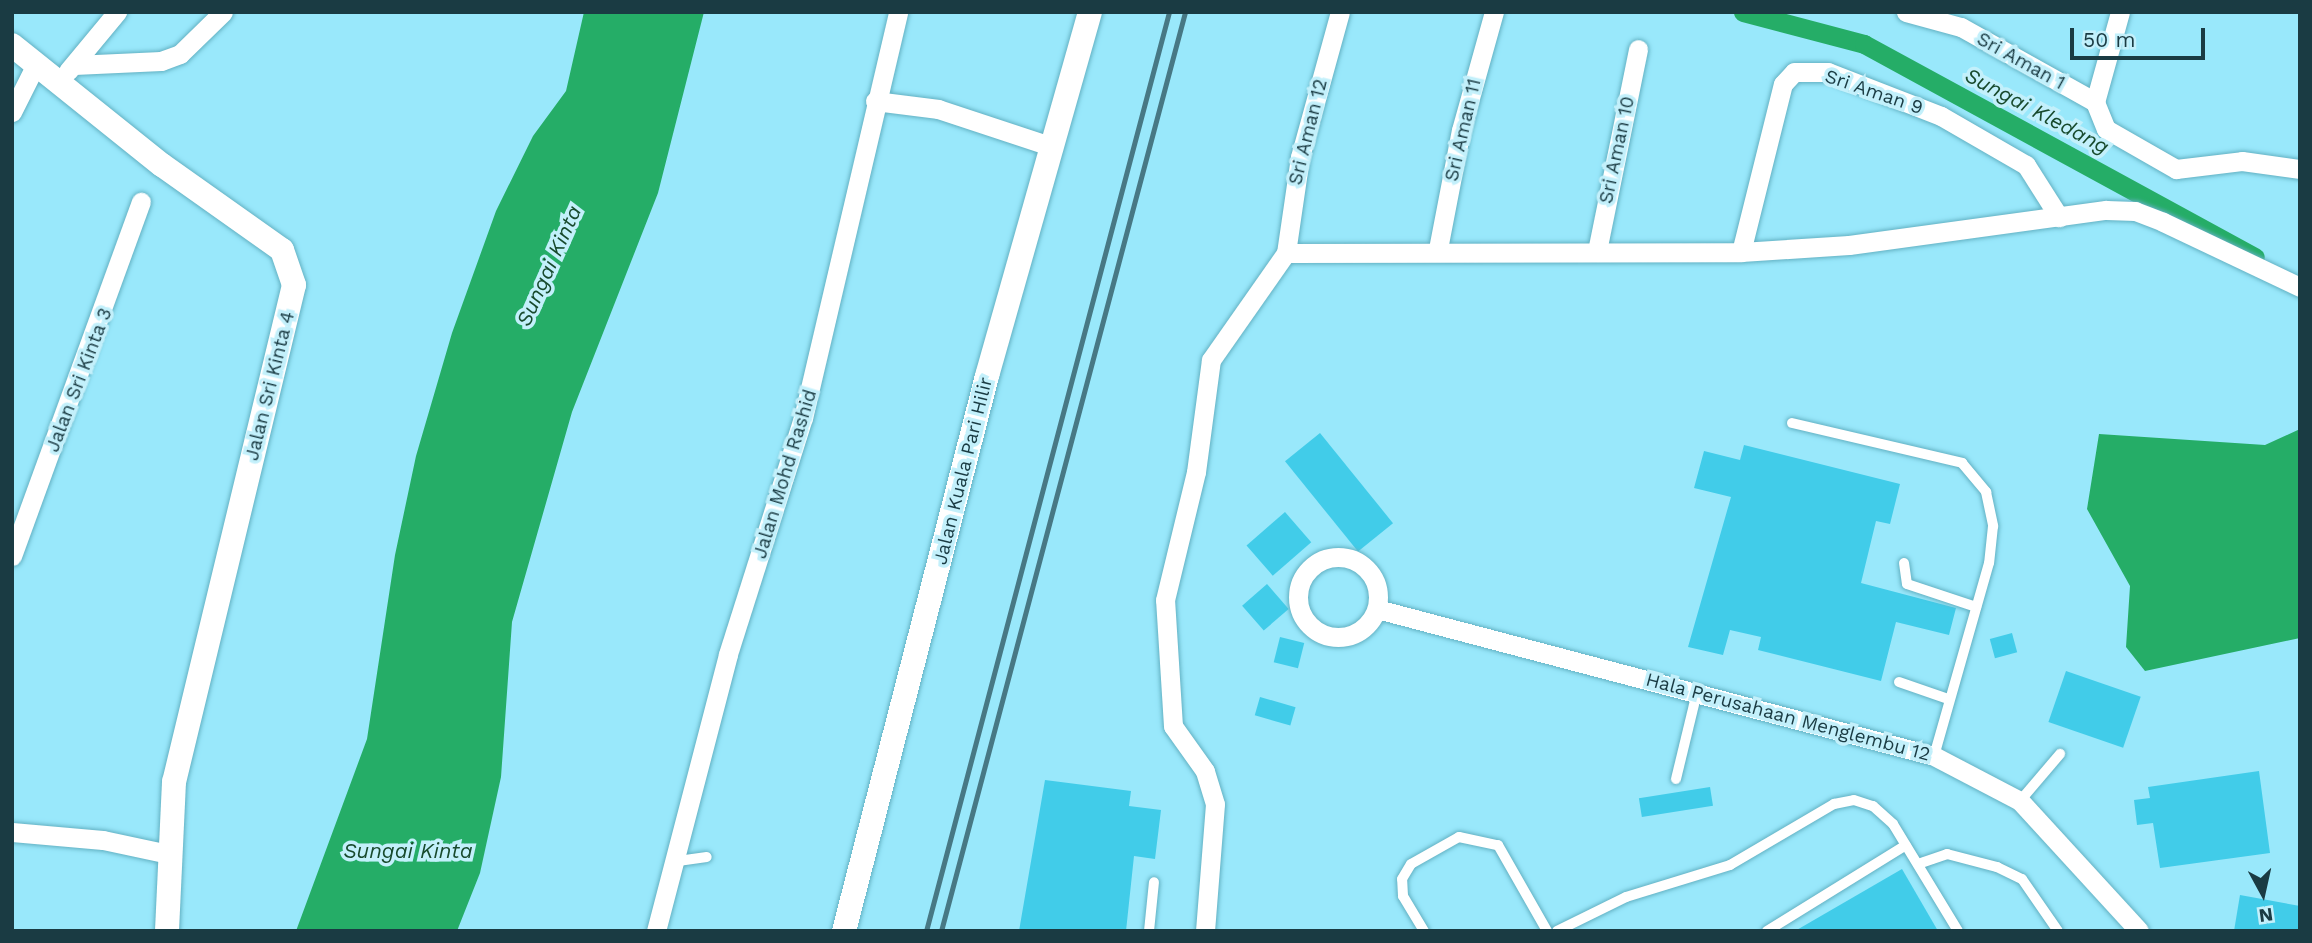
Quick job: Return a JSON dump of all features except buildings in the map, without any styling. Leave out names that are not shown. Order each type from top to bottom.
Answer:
[{"type":"street","points":[[66,73],[117,12]]},
{"type":"street","points":[[66,73],[161,61],[180,54],[223,12]]},
{"type":"street","name":"Jalan Mohd Rashid","points":[[656,931],[671,862],[728,653],[803,418],[875,101],[898,12]]},
{"type":"street","name":"Jalan Kuala Pari Hilir","points":[[844,931],[1049,146],[1090,12]]},
{"type":"street","name":"Sri Aman 12","points":[[1286,253],[1300,157],[1340,12]]},
{"type":"street","name":"Sri Aman 11","points":[[1438,249],[1461,130],[1494,12]]},
{"type":"street","name":"Sri Aman 1","points":[[1906,12],[1963,20],[2095,102]]},
{"type":"street","points":[[2120,12],[2095,102],[2106,129],[2176,169],[2242,161],[2300,169]]},
{"type":"street","name":"Jalan Sri Kinta 4","points":[[12,45],[35,66],[66,73],[162,165],[282,250],[294,285],[190,706],[174,782],[167,931]]},
{"type":"street","name":"Sri Aman 10","points":[[1597,251],[1638,49]]},
{"type":"street","points":[[12,112],[35,66]]},
{"type":"street","name":"Sri Aman 9","points":[[1741,251],[1783,84],[1794,72],[1828,72],[1941,116],[2026,165],[2059,217]]},
{"type":"street","points":[[875,101],[939,109],[1049,146]]},
{"type":"street","name":"Jalan Sri Kinta 3","points":[[12,556],[141,202]]},
{"type":"street","points":[[1205,931],[1215,804],[1205,771],[1173,726],[1165,600],[1196,472],[1211,360],[1286,253],[1438,249],[1741,251],[1849,245],[2059,217],[2135,211],[2300,287]]},
{"type":"street","points":[[1328,557],[1350,558],[1368,569],[1378,588],[1377,609],[1366,627],[1347,637],[1326,636],[1307,625],[1297,607],[1298,585],[1310,567],[1328,557]]},
{"type":"street","name":"Hala Perusahaan Menglembu 12","points":[[1377,609],[1697,691],[1934,756],[2020,801],[2140,931]]},
{"type":"street","points":[[12,832],[103,840],[169,854]]},
{"type":"lane","points":[[1792,423],[1962,463],[1986,492],[1993,526],[1976,607],[1934,756]]},
{"type":"lane","points":[[1903,563],[1907,584],[1976,607]]},
{"type":"lane","points":[[1899,682],[1948,699]]},
{"type":"lane","points":[[1676,779],[1697,691]]},
{"type":"lane","points":[[2020,801],[2060,754]]},
{"type":"lane","points":[[1557,931],[1626,897],[1730,865],[1834,804],[1854,800],[1873,806],[1906,845],[1958,931]]},
{"type":"lane","points":[[1424,931],[1403,896],[1402,879],[1411,864],[1459,836],[1498,845],[1547,931]]},
{"type":"lane","points":[[1767,931],[1906,845]]},
{"type":"lane","points":[[1918,864],[1947,854],[1997,867],[2029,887],[2058,931]]},
{"type":"lane","points":[[671,862],[707,857]]},
{"type":"lane","points":[[1149,931],[1154,882]]},
{"type":"water","name":"Sungai Kinta","points":[[584,12],[704,12],[658,193],[572,412],[512,622],[501,777],[480,873],[457,931],[296,931],[367,739],[395,555],[416,456],[452,333],[496,211],[533,136],[566,91]]},
{"type":"water","points":[[2300,429],[2300,638],[2145,671],[2126,647],[2130,586],[2087,509],[2099,434],[2265,445]]},
{"type":"waterway","name":"Sungai Kledang","points":[[1743,12],[1864,44],[2255,257]]},
{"type":"railway","points":[[926,931],[1169,12]]},
{"type":"railway","points":[[941,931],[1185,12]]}]
